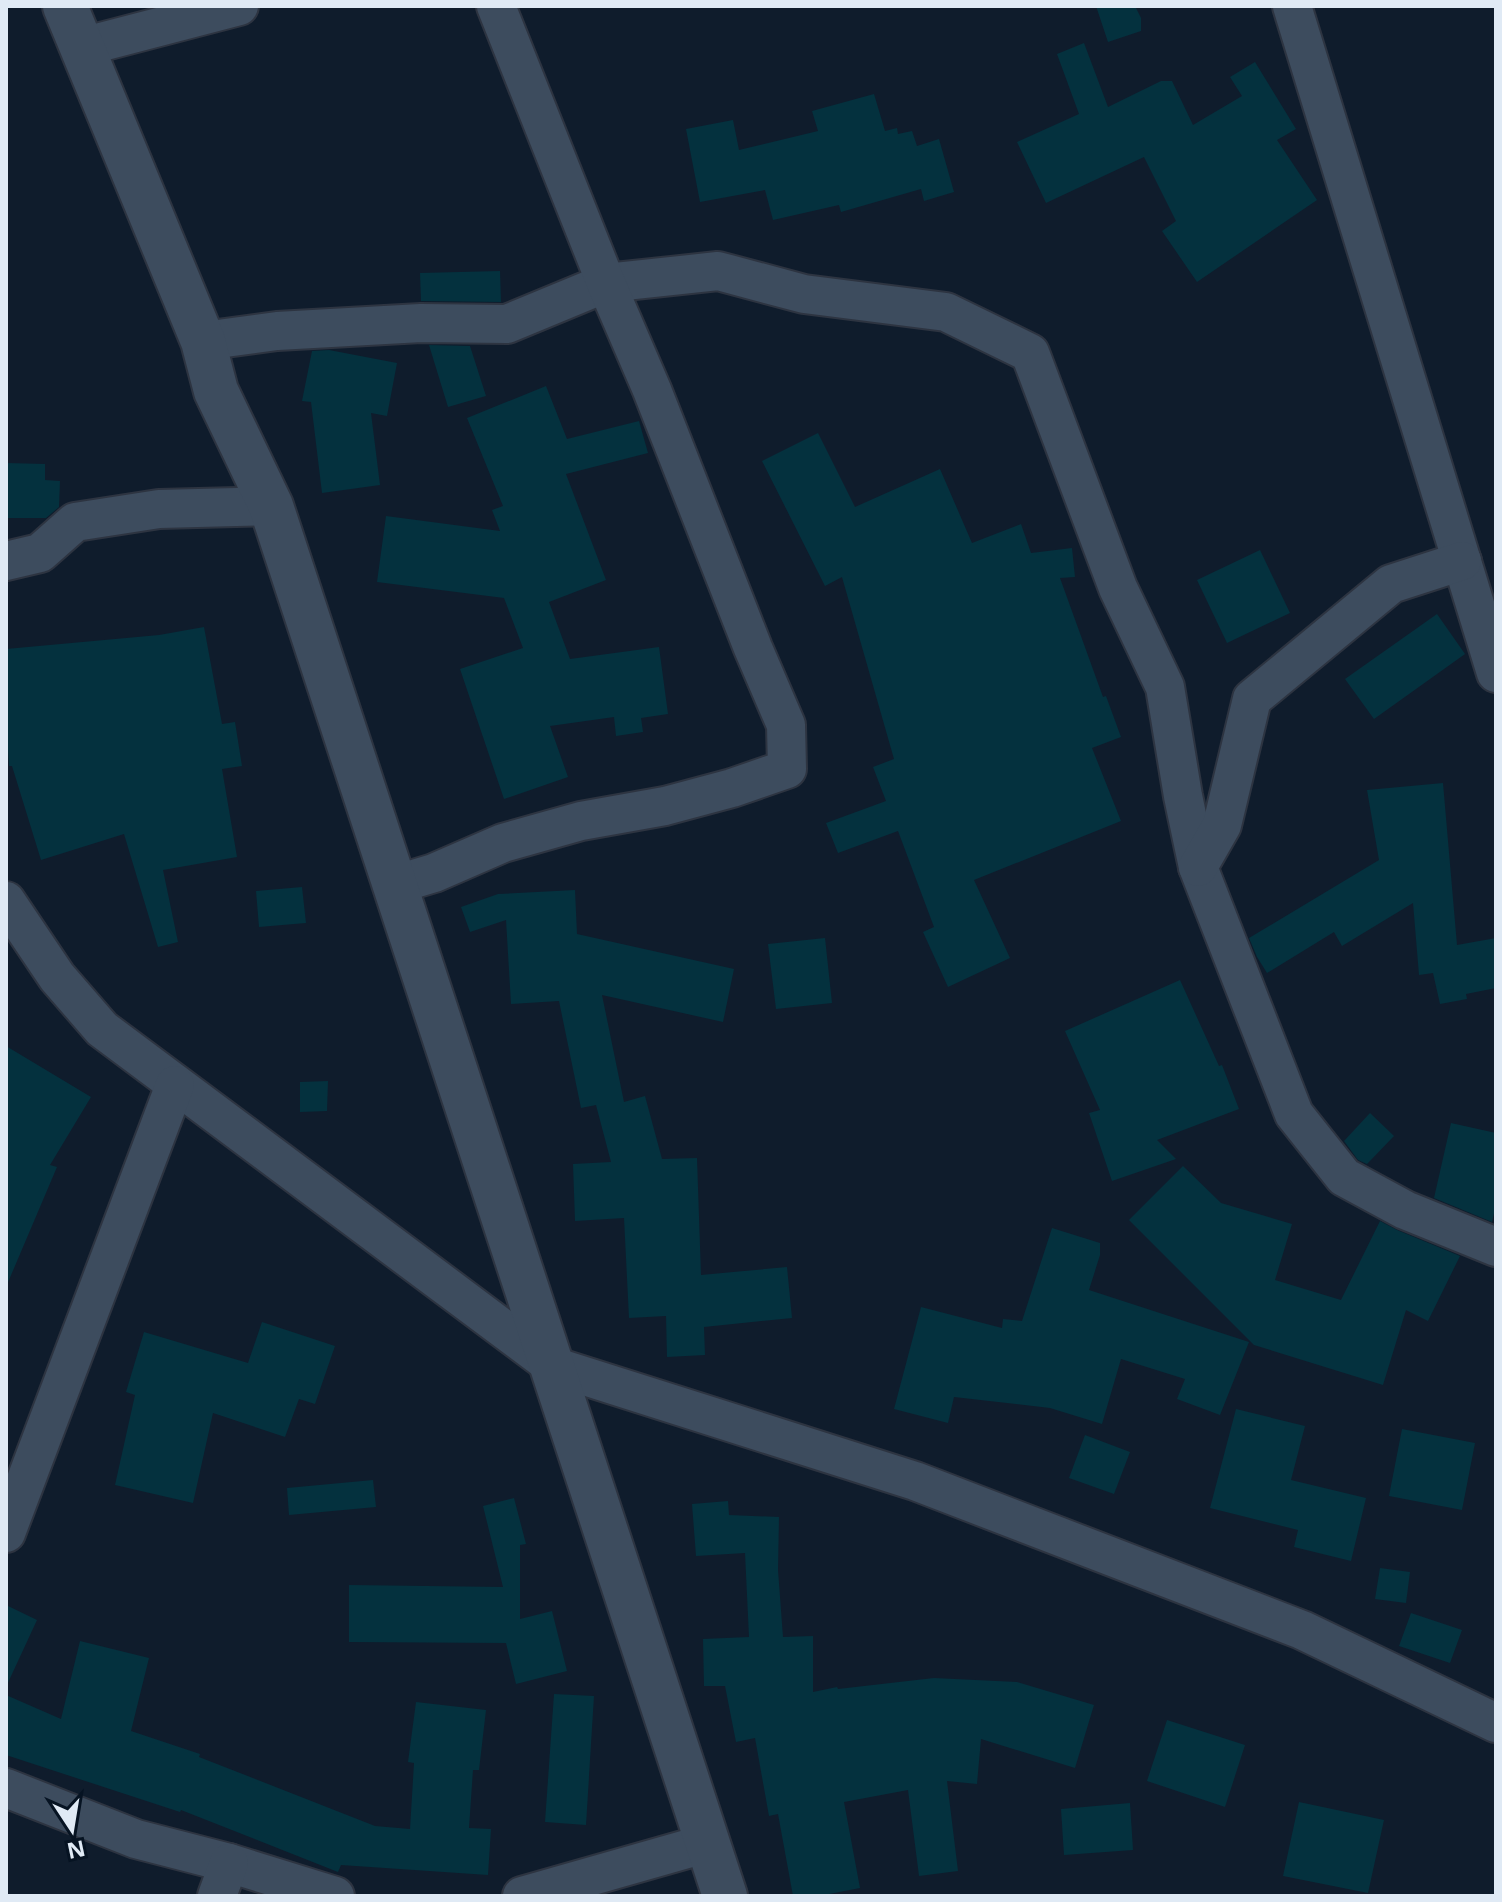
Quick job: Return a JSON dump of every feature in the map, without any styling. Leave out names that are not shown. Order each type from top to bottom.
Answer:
[{"type":"street","points":[[65,6],[203,341],[216,391],[271,506],[725,1896]]},
{"type":"street","points":[[82,47],[239,6]]},
{"type":"street","points":[[394,885],[434,873],[503,843],[581,821],[665,806],[787,769],[786,725],[496,6]]},
{"type":"street","points":[[1292,6],[1496,673]]},
{"type":"street","points":[[203,341],[292,330],[421,323],[507,324],[606,283],[718,271],[804,294],[946,312],[1030,353],[1118,588],[1165,687],[1198,867],[1294,1114],[1344,1177],[1405,1210],[1496,1247]]},
{"type":"street","points":[[6,561],[40,553],[75,522],[159,509],[271,506]]},
{"type":"street","points":[[1198,867],[1222,825],[1252,699],[1391,584],[1462,561]]},
{"type":"street","points":[[6,901],[57,977],[102,1029],[553,1366],[930,1487],[1302,1630],[1496,1723]]},
{"type":"street","points":[[6,1533],[175,1085]]},
{"type":"street","points":[[6,1788],[136,1839],[223,1880],[335,1896]]},
{"type":"street","points":[[522,1896],[708,1843]]},
{"type":"building","points":[[1096,6],[1135,6],[1141,18],[1141,31],[1108,42]]},
{"type":"building","points":[[1084,43],[1108,107],[1161,81],[1172,81],[1193,125],[1242,96],[1230,77],[1255,62],[1296,129],[1277,140],[1317,200],[1197,282],[1162,231],[1176,221],[1144,157],[1046,203],[1017,142],[1079,114],[1057,54]]},
{"type":"building","points":[[874,94],[885,131],[897,128],[898,134],[912,131],[917,146],[939,139],[954,192],[924,201],[921,189],[841,212],[839,205],[773,220],[765,190],[700,202],[686,129],[733,120],[739,150],[818,131],[812,111]]},
{"type":"building","points":[[500,271],[501,302],[421,301],[420,273]]},
{"type":"building","points":[[429,345],[470,346],[486,396],[448,407]]},
{"type":"building","points":[[329,350],[397,363],[387,416],[371,413],[380,485],[322,493],[311,402],[302,401],[312,351]]},
{"type":"building","points":[[546,386],[567,439],[639,421],[648,453],[566,474],[606,580],[549,602],[570,659],[659,647],[668,714],[641,718],[643,732],[616,736],[614,717],[550,726],[568,777],[504,799],[460,669],[523,648],[504,598],[377,582],[386,516],[500,531],[492,510],[503,506],[467,418]]},
{"type":"building","points":[[818,433],[855,507],[940,469],[972,543],[1021,524],[1031,553],[1072,548],[1075,577],[1060,578],[1103,697],[1106,696],[1121,737],[1092,748],[1121,821],[974,880],[1010,958],[948,987],[923,932],[934,927],[898,831],[838,853],[826,823],[886,801],[873,767],[894,759],[842,577],[825,586],[762,461]]},
{"type":"building","points":[[6,463],[45,464],[45,480],[60,481],[59,507],[46,518],[6,518]]},
{"type":"building","points":[[1260,550],[1290,613],[1227,643],[1197,580]]},
{"type":"building","points":[[1437,614],[1465,654],[1374,719],[1345,679]]},
{"type":"building","points":[[204,627],[222,724],[235,722],[242,766],[222,769],[237,857],[163,870],[178,942],[158,947],[124,834],[41,860],[12,766],[9,766],[6,649],[159,635]]},
{"type":"building","points":[[1443,783],[1457,945],[1496,938],[1496,988],[1466,994],[1467,999],[1440,1004],[1433,973],[1419,975],[1413,903],[1342,946],[1334,932],[1267,973],[1249,938],[1379,860],[1367,790]]},
{"type":"building","points":[[302,887],[306,923],[259,927],[256,891]]},
{"type":"building","points":[[575,890],[577,934],[734,969],[723,1022],[602,995],[624,1102],[645,1096],[662,1159],[697,1158],[701,1275],[787,1267],[792,1318],[704,1327],[705,1355],[667,1357],[666,1316],[629,1318],[624,1218],[575,1221],[573,1164],[611,1162],[596,1105],[581,1108],[559,1001],[511,1004],[506,920],[470,932],[461,907],[498,894]]},
{"type":"building","points":[[825,938],[832,1003],[776,1009],[768,944]]},
{"type":"building","points":[[1180,980],[1219,1066],[1222,1065],[1239,1109],[1157,1140],[1176,1159],[1112,1181],[1089,1113],[1100,1110],[1065,1031]]},
{"type":"building","points":[[6,1046],[91,1097],[50,1165],[57,1167],[6,1287]]},
{"type":"building","points":[[328,1081],[327,1111],[300,1112],[300,1082]]},
{"type":"building","points":[[1370,1113],[1394,1136],[1367,1164],[1358,1160],[1344,1141]]},
{"type":"building","points":[[1451,1123],[1496,1133],[1496,1205],[1492,1222],[1434,1198]]},
{"type":"building","points":[[1183,1166],[1221,1203],[1292,1224],[1275,1280],[1341,1300],[1380,1221],[1460,1256],[1428,1321],[1406,1310],[1383,1385],[1254,1345],[1129,1220]]},
{"type":"building","points":[[1052,1228],[1100,1243],[1100,1255],[1089,1290],[1249,1342],[1220,1415],[1177,1399],[1185,1379],[1121,1359],[1102,1424],[1050,1408],[954,1397],[948,1423],[894,1409],[921,1307],[1002,1328],[1003,1319],[1022,1321]]},
{"type":"building","points":[[262,1322],[335,1346],[315,1404],[299,1399],[285,1437],[213,1413],[193,1503],[115,1485],[135,1395],[126,1392],[144,1332],[248,1363]]},
{"type":"building","points":[[1236,1409],[1305,1426],[1291,1480],[1366,1498],[1351,1561],[1294,1547],[1298,1530],[1210,1508]]},
{"type":"building","points":[[1402,1429],[1475,1443],[1462,1510],[1389,1496]]},
{"type":"building","points":[[1085,1435],[1130,1452],[1114,1494],[1069,1478]]},
{"type":"building","points":[[373,1480],[376,1507],[289,1515],[287,1488]]},
{"type":"building","points":[[514,1498],[526,1544],[520,1545],[520,1619],[552,1611],[567,1671],[516,1684],[506,1643],[349,1642],[349,1585],[503,1587],[483,1506]]},
{"type":"building","points":[[728,1501],[729,1515],[779,1517],[778,1570],[783,1637],[813,1636],[813,1692],[934,1678],[1017,1682],[1094,1705],[1075,1768],[981,1739],[977,1784],[947,1781],[958,1871],[919,1876],[908,1790],[844,1802],[860,1888],[819,1896],[793,1896],[778,1814],[769,1816],[755,1738],[736,1742],[725,1686],[704,1686],[703,1639],[749,1637],[745,1553],[696,1556],[692,1504]]},
{"type":"building","points":[[1380,1568],[1410,1572],[1406,1603],[1375,1599]]},
{"type":"building","points":[[6,1605],[37,1620],[6,1687]]},
{"type":"building","points":[[1411,1613],[1462,1630],[1450,1663],[1399,1646]]},
{"type":"building","points":[[80,1641],[149,1658],[131,1731],[200,1754],[199,1757],[375,1826],[410,1829],[414,1763],[408,1762],[416,1702],[486,1710],[479,1770],[473,1770],[469,1828],[491,1829],[488,1875],[341,1865],[338,1872],[181,1810],[6,1755],[6,1695],[61,1719]]},
{"type":"building","points":[[554,1694],[594,1696],[586,1825],[545,1822]]},
{"type":"building","points":[[1167,1720],[1245,1745],[1225,1807],[1147,1781]]},
{"type":"building","points":[[1299,1802],[1384,1820],[1368,1893],[1283,1876]]},
{"type":"building","points":[[1130,1803],[1133,1850],[1064,1855],[1061,1809]]}]
